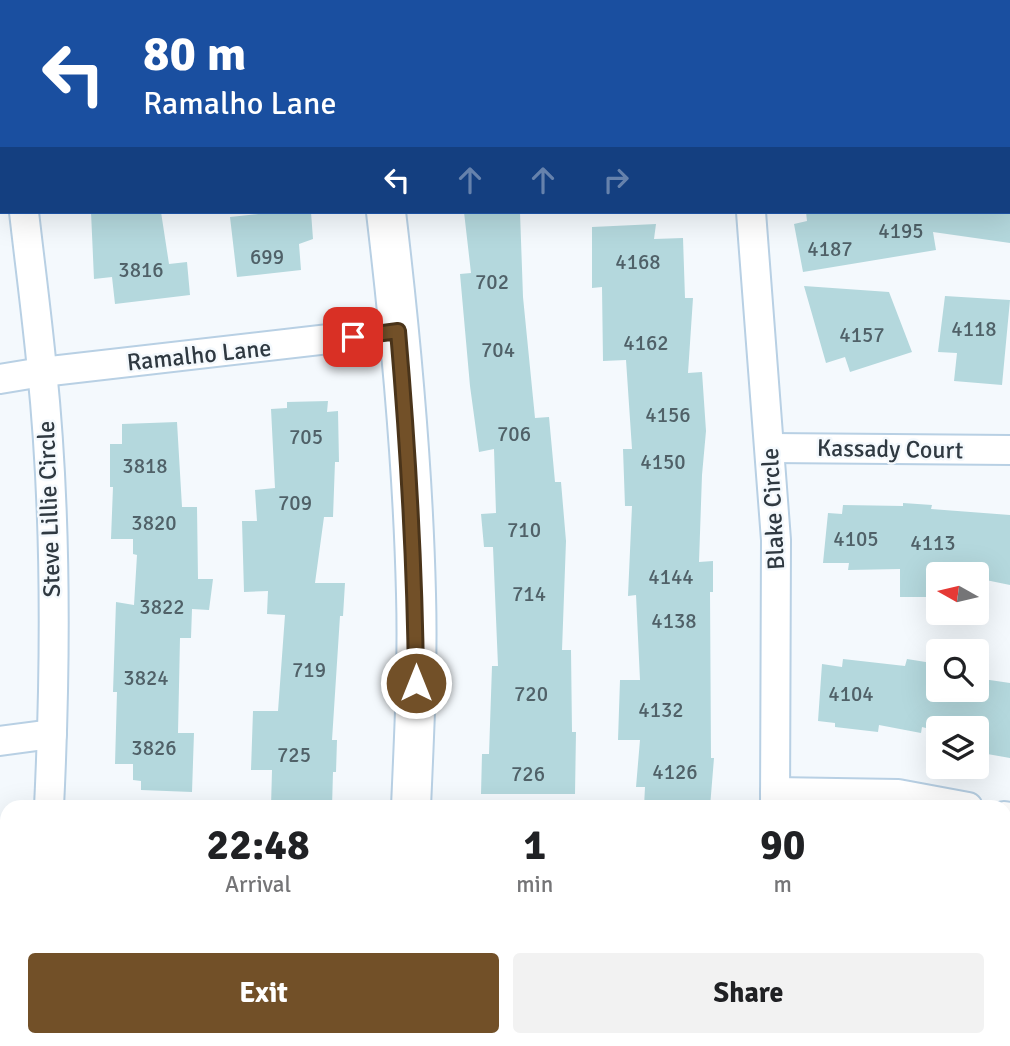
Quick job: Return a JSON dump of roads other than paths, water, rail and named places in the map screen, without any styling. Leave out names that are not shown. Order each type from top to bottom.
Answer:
[{"type":"street","name":"Steve Lillie Circle","points":[[23,214],[42,372],[53,575],[49,800]]},
{"type":"street","points":[[386,214],[409,465],[416,594],[411,800]]},
{"type":"street","name":"Blake Circle","points":[[751,214],[776,540],[775,799]]},
{"type":"street","name":"Ramalho Lane","points":[[0,379],[398,331]]},
{"type":"street","name":"Kassady Court","points":[[771,448],[1010,450]]},
{"type":"street","points":[[0,741],[52,734]]},
{"type":"street","points":[[775,799],[898,794],[930,800]]}]
